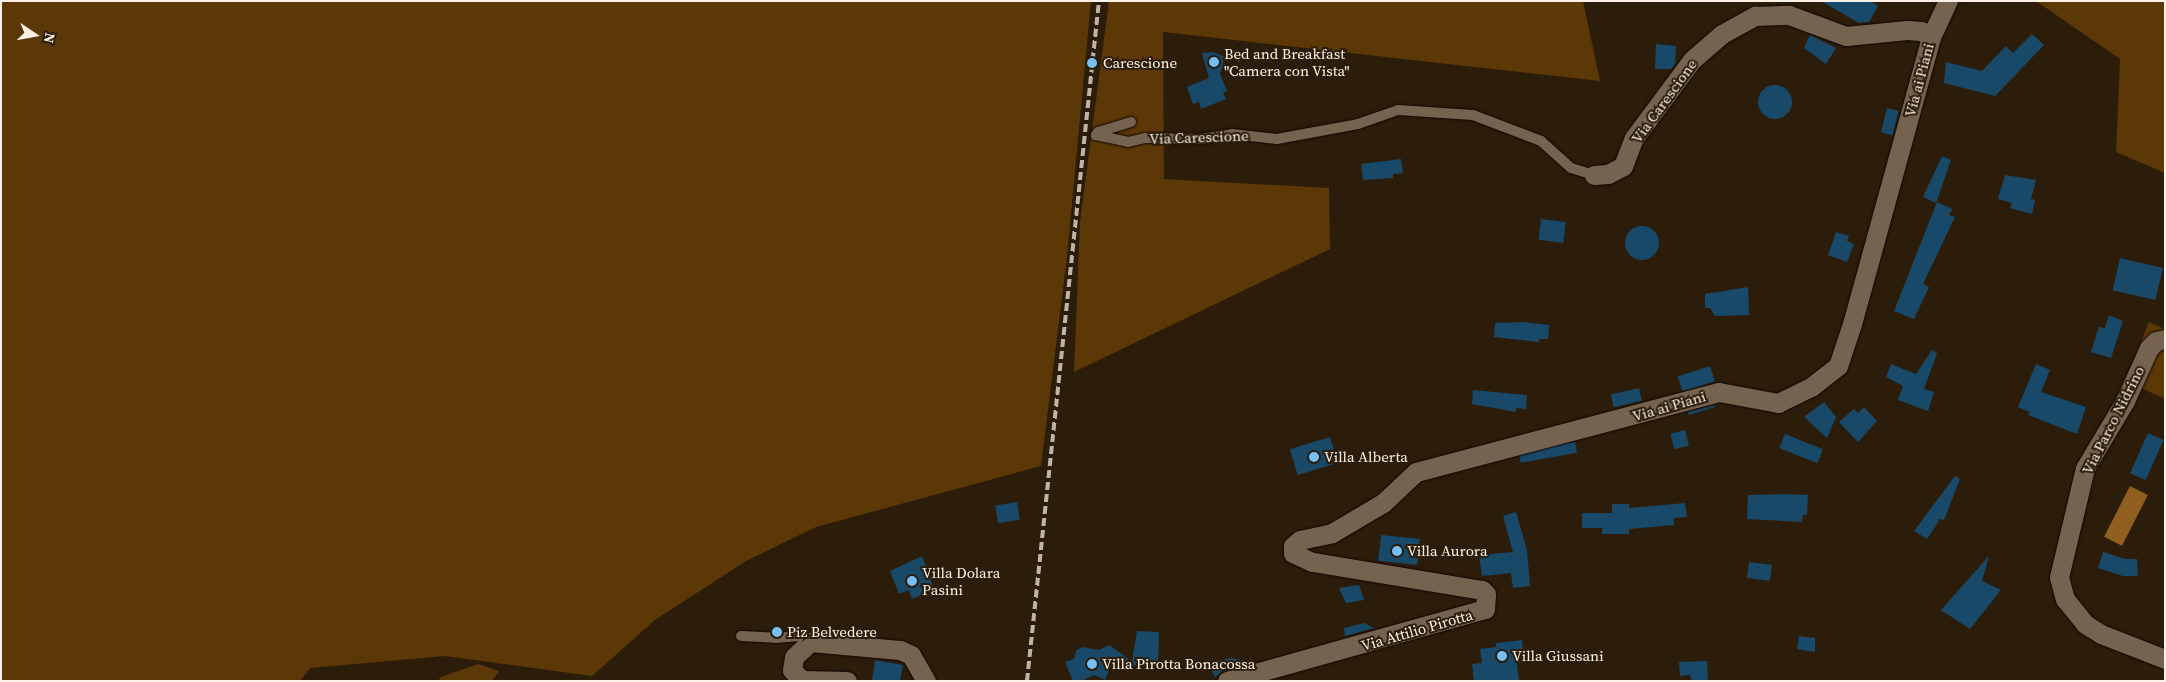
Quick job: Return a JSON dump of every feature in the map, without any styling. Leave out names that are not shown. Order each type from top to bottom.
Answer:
[{"type":"street","name":"Via ai Piani","points":[[1293,553],[1293,546],[1300,540],[1332,533],[1383,503],[1416,472],[1430,467],[1620,420],[1719,392],[1778,403],[1812,387],[1838,366],[1852,324],[1930,37],[1948,1]]},
{"type":"street","name":"Via Carescione","points":[[1594,175],[1608,174],[1623,166],[1634,138],[1692,60],[1722,34],[1755,16],[1789,15],[1846,36],[1907,30],[1921,31],[1930,37]]},
{"type":"street","name":"Via Parco Nidrino","points":[[2165,339],[2156,341],[2149,348],[2125,401],[2085,468],[2059,577],[2064,598],[2085,624],[2101,634],[2165,659]]},
{"type":"street","name":"Via Attilio Pirotta","points":[[1228,681],[1480,612],[1488,603],[1482,590],[1472,587],[1312,562],[1293,553]]},
{"type":"street","points":[[846,681],[802,680],[792,670],[794,657],[810,642],[900,650],[911,655],[926,681]]},
{"type":"lane","name":"Via Carescione","points":[[1130,122],[1098,132],[1096,136],[1128,142],[1146,138],[1202,139],[1232,134],[1277,139],[1358,124],[1378,114],[1398,110],[1473,116],[1541,141],[1571,168],[1594,175]]},
{"type":"lane","points":[[741,636],[776,638],[799,636],[810,642]]},
{"type":"shaded area","points":[[1,1],[1091,1],[1067,257],[1041,466],[816,527],[746,561],[655,620],[592,676],[445,656],[310,668],[300,681],[1,681]]},
{"type":"shaded area","points":[[1109,1],[1583,1],[1600,81],[1163,32],[1164,179],[1329,188],[1330,249],[1074,372],[1080,222]]},
{"type":"shaded area","points":[[2036,1],[2165,1],[2165,173],[2116,152],[2120,59]]},
{"type":"shaded area","points":[[2149,322],[2165,329],[2165,399],[2126,381]]},
{"type":"shaded area","points":[[2130,486],[2148,495],[2122,546],[2104,537]]},
{"type":"shaded area","points":[[478,664],[499,671],[492,681],[438,681],[441,677]]},
{"type":"building","points":[[1821,1],[1870,1],[1878,6],[1869,22],[1859,23]]},
{"type":"building","points":[[2032,34],[2044,45],[1995,96],[1944,83],[1946,62],[1982,71],[2006,46],[2013,53]]},
{"type":"building","points":[[1810,35],[1836,48],[1826,64],[1804,48]]},
{"type":"building","points":[[1656,44],[1676,46],[1675,64],[1671,69],[1655,69]]},
{"type":"building","points":[[1213,52],[1225,57],[1220,74],[1227,91],[1223,93],[1226,99],[1201,109],[1199,102],[1193,104],[1187,87],[1209,78],[1202,53]]},
{"type":"building","points":[[1775,85],[1787,90],[1792,102],[1787,114],[1775,119],[1763,114],[1758,102],[1763,90]]},
{"type":"building","points":[[1887,108],[1899,111],[1893,135],[1881,132]]},
{"type":"building","points":[[1942,156],[1951,160],[1936,203],[1923,197]]},
{"type":"building","points":[[1401,159],[1403,173],[1393,174],[1393,178],[1363,180],[1361,164]]},
{"type":"building","points":[[2005,175],[2036,180],[2031,199],[2035,200],[2032,214],[2010,208],[2012,203],[1998,199]]},
{"type":"building","points":[[1937,202],[1952,209],[1949,215],[1955,217],[1923,284],[1929,287],[1914,319],[1894,311]]},
{"type":"building","points":[[1541,219],[1566,222],[1563,243],[1538,240]]},
{"type":"building","points":[[1642,226],[1649,227],[1654,231],[1658,236],[1658,250],[1654,255],[1649,259],[1642,260],[1635,259],[1630,255],[1626,250],[1625,243],[1626,236],[1630,231],[1635,227]]},
{"type":"building","points":[[1836,232],[1849,236],[1847,241],[1854,244],[1847,262],[1828,255]]},
{"type":"building","points":[[2120,258],[2163,268],[2155,300],[2113,290]]},
{"type":"building","points":[[1748,287],[1749,315],[1715,316],[1710,308],[1705,308],[1705,294]]},
{"type":"building","points":[[2109,315],[2123,321],[2111,358],[2091,352],[2099,327],[2105,328]]},
{"type":"building","points":[[1524,322],[1549,325],[1548,339],[1539,339],[1539,342],[1494,337],[1495,323]]},
{"type":"building","points":[[1932,350],[1937,353],[1924,389],[1934,392],[1928,411],[1898,400],[1903,386],[1886,377],[1891,364],[1916,374]]},
{"type":"building","points":[[2036,364],[2050,370],[2041,392],[2086,407],[2077,434],[2028,415],[2030,412],[2018,407]]},
{"type":"building","points":[[1710,366],[1715,381],[1683,392],[1678,377]]},
{"type":"building","points":[[1639,388],[1642,401],[1614,407],[1611,395]]},
{"type":"building","points":[[1473,390],[1527,395],[1526,409],[1516,408],[1516,412],[1472,404]]},
{"type":"building","points":[[1824,402],[1836,417],[1827,438],[1804,417]]},
{"type":"building","points":[[1714,405],[1715,407],[1689,415],[1688,412]]},
{"type":"building","points":[[1864,407],[1877,421],[1858,442],[1839,422],[1854,409],[1858,413]]},
{"type":"building","points":[[1685,430],[1689,446],[1674,449],[1670,434]]},
{"type":"building","points":[[2148,433],[2164,440],[2146,480],[2130,473]]},
{"type":"building","points":[[1785,434],[1823,449],[1817,463],[1779,448]]},
{"type":"building","name":"Villa Alberta","points":[[1330,437],[1338,463],[1298,475],[1290,449]]},
{"type":"building","points":[[1575,442],[1577,453],[1521,463],[1519,452]]},
{"type":"building","points":[[1955,476],[1960,479],[1944,520],[1937,519],[1939,521],[1927,539],[1914,531]]},
{"type":"building","points":[[1748,495],[1808,495],[1807,515],[1803,515],[1802,522],[1747,519]]},
{"type":"building","points":[[1017,502],[1020,520],[998,523],[995,505]]},
{"type":"building","points":[[1685,503],[1687,517],[1674,518],[1674,525],[1629,529],[1629,534],[1602,534],[1602,528],[1582,528],[1582,513],[1612,513],[1612,504],[1629,504],[1629,508]]},
{"type":"building","points":[[1516,512],[1527,550],[1530,586],[1513,588],[1511,573],[1482,576],[1479,555],[1513,552],[1503,516]]},
{"type":"building","name":"Villa Aurora","points":[[1381,535],[1420,539],[1417,565],[1378,561]]},
{"type":"building","points":[[2103,552],[2125,559],[2137,559],[2138,576],[2123,576],[2098,568]]},
{"type":"building","name":"Villa Dolara Pasini","points":[[922,556],[934,589],[912,599],[909,590],[899,594],[890,571]]},
{"type":"building","points":[[1989,556],[1982,581],[2001,590],[1970,629],[1941,610]]},
{"type":"building","points":[[1749,562],[1772,565],[1770,581],[1747,578]]},
{"type":"building","points":[[1359,585],[1364,600],[1346,603],[1339,588]]},
{"type":"building","points":[[1364,623],[1374,628],[1345,636],[1344,628]]},
{"type":"building","points":[[1137,631],[1159,632],[1158,666],[1111,665],[1105,680],[1094,675],[1082,681],[1073,681],[1065,662],[1074,659],[1076,651],[1082,647],[1099,650],[1109,645],[1132,661]]},
{"type":"building","points":[[1799,636],[1815,638],[1815,652],[1797,649]]},
{"type":"building","name":"Villa Giussani","points":[[1522,640],[1524,663],[1517,663],[1519,681],[1474,681],[1472,664],[1482,663],[1480,649],[1496,647],[1496,643]]},
{"type":"building","points":[[1231,658],[1240,660],[1239,666],[1224,670],[1215,677],[1211,670],[1213,662]]},
{"type":"building","points":[[875,660],[903,665],[900,681],[872,681]]},
{"type":"building","points":[[1707,661],[1708,680],[1692,681],[1690,675],[1680,676],[1679,662]]},
{"type":"railway","points":[[1027,681],[1099,1]]},
{"type":"place","name":"Bed and Breakfast \"Camera con Vista\"","points":[[1214,62]]},
{"type":"place","name":"Carescione","points":[[1092,63]]},
{"type":"place","name":"Villa Alberta","points":[[1314,457]]},
{"type":"place","name":"Villa Aurora","points":[[1397,551]]},
{"type":"place","name":"Villa Dolara Pasini","points":[[912,581]]},
{"type":"place","name":"Piz Belvedere","points":[[777,632]]},
{"type":"place","name":"Villa Giussani","points":[[1502,656]]},
{"type":"place","name":"Villa Pirotta Bonacossa","points":[[1092,664]]}]
